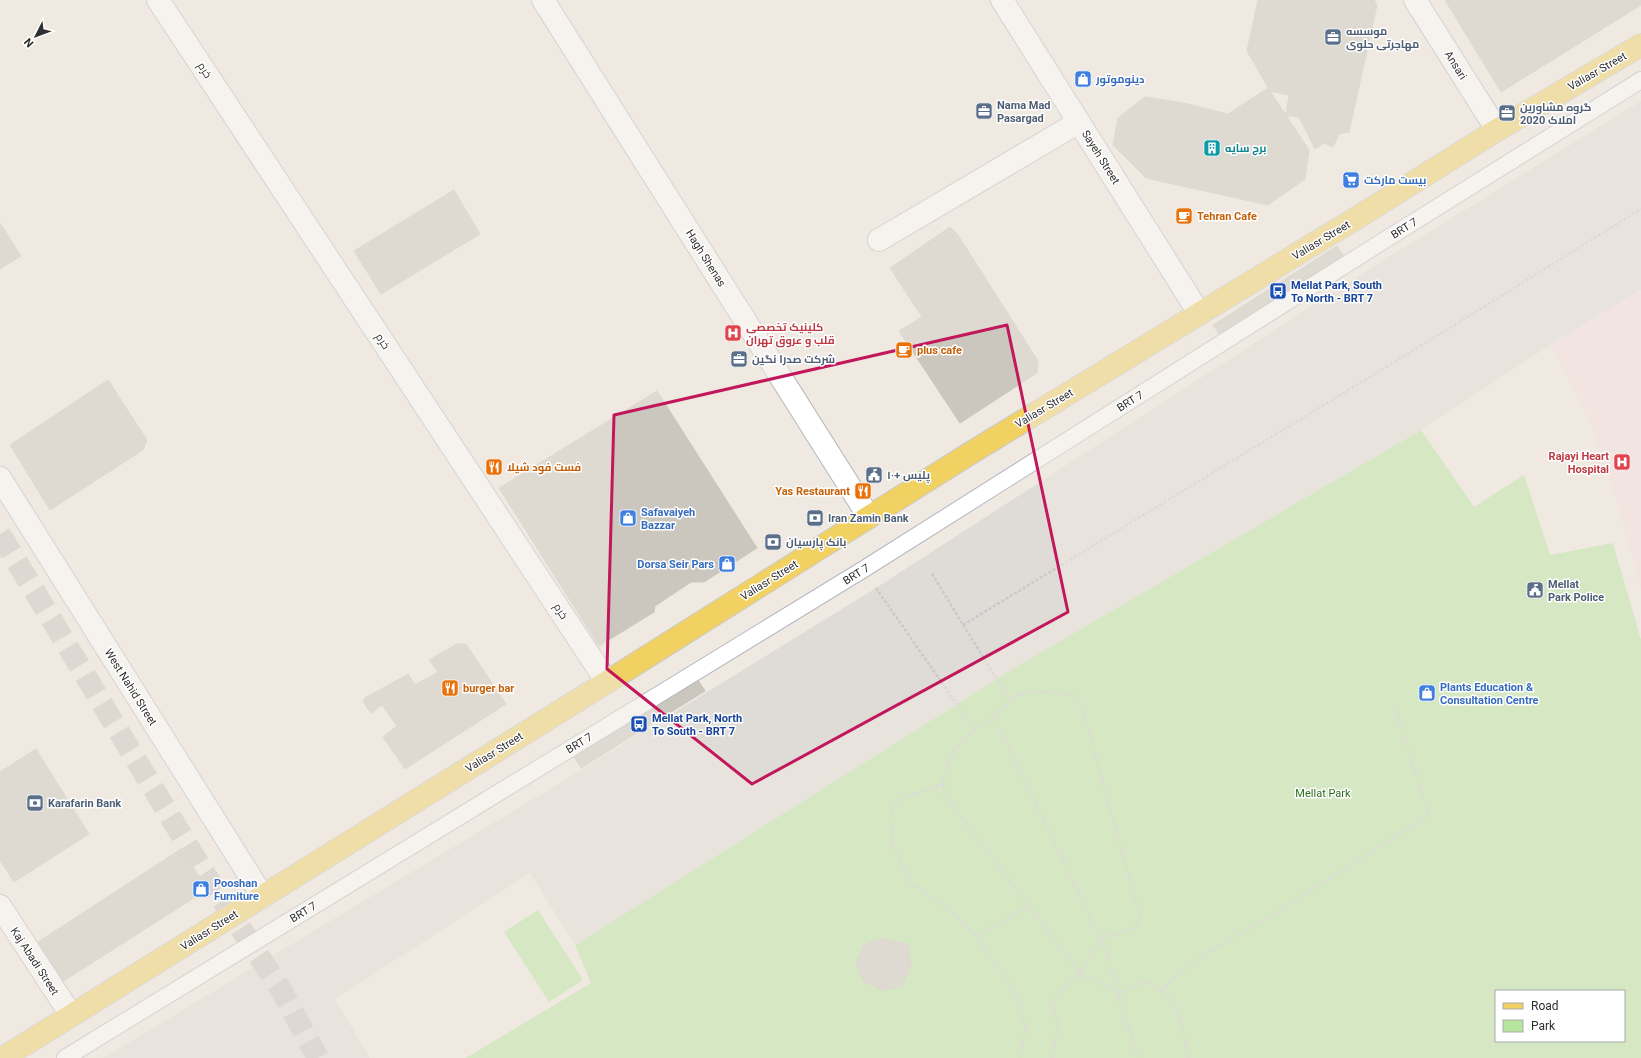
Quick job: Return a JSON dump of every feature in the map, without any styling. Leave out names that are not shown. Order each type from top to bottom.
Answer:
[{"type":"main road","name":"Valiasr Street","points":[[3,1058],[607,682],[869,516],[1363,214],[1496,130],[1641,45]]},
{"type":"street","name":"خرم","points":[[158,0],[607,682]]},
{"type":"street","name":"Sayeh Street","points":[[1002,0],[1199,314]]},
{"type":"street","name":"Ansari","points":[[1415,0],[1496,130]]},
{"type":"street","name":"Hagh Shenas","points":[[549,2],[869,516]]},
{"type":"street","points":[[879,240],[1079,122]]},
{"type":"street","name":"West Nahid Street","points":[[0,478],[263,896]]},
{"type":"street","name":"Kaj Abadi Street","points":[[0,906],[70,1015]]},
{"type":"lane","name":"BRT 7","points":[[65,1058],[864,568],[1366,251],[1641,80]]},
{"type":"path","points":[[963,625],[1431,340],[1641,209]]},
{"type":"path","points":[[932,574],[1010,701]]},
{"type":"path","points":[[876,588],[974,730]]},
{"type":"path","points":[[1052,1058],[1058,1025],[1052,1005],[1061,991],[1080,973],[1100,938],[1135,928],[1140,916],[1081,703],[1074,695],[1036,691],[1015,696],[994,716],[974,730],[956,746],[946,768],[943,793],[1080,973],[1119,994]]},
{"type":"path","points":[[1162,990],[1195,960],[1268,918],[1429,815],[1394,704]]},
{"type":"path","points":[[994,716],[1100,938],[1119,994],[1120,1010],[1131,1035],[1138,1058]]},
{"type":"path","points":[[944,784],[904,797],[894,804],[890,820],[893,845],[910,882],[946,907],[976,936],[1014,989],[1026,1027],[1020,1058]]},
{"type":"path","points":[[976,936],[1029,906]]},
{"type":"path","points":[[1119,994],[1146,980],[1162,990],[1174,1005],[1182,1026],[1188,1058]]},
{"type":"highlighted area","points":[[1007,325],[1068,612],[752,784],[607,669],[614,415]]},
{"type":"shaded area","points":[[1641,101],[1641,289],[1550,345],[1421,430],[1014,668],[575,945],[530,873],[335,999],[370,1058],[103,1058],[568,778],[876,588],[1355,278]]},
{"type":"shaded area","name":"Rajayi Heart Hospital","points":[[1641,289],[1641,589],[1620,511],[1586,412],[1550,345]]},
{"type":"green space","name":"Mellat Park","points":[[1421,430],[1474,507],[1524,475],[1550,555],[1613,543],[1641,640],[1641,1058],[466,1058],[591,983],[575,945],[1014,668]]},
{"type":"green space","points":[[538,910],[583,980],[549,1002],[504,932]]},
{"type":"building","points":[[1258,0],[1374,0],[1377,5],[1349,132],[1339,134],[1333,147],[1324,143],[1315,149],[1299,117],[1286,116],[1289,95],[1270,91],[1247,51]]},
{"type":"building","points":[[1445,0],[1641,0],[1641,5],[1501,92]]},
{"type":"building","name":"برج سایه","points":[[1268,88],[1309,150],[1305,179],[1268,205],[1146,178],[1113,145],[1118,118],[1145,97],[1184,103],[1228,114]]},
{"type":"building","points":[[454,190],[480,234],[381,294],[354,251]]},
{"type":"building","points":[[0,223],[21,256],[0,269]]},
{"type":"building","points":[[950,227],[958,235],[1038,361],[1037,373],[960,423],[899,331],[922,317],[890,268]]},
{"type":"building","name":"Mellat Park, South To North - BRT 7","points":[[1337,246],[1344,257],[1220,335],[1213,325]]},
{"type":"building","points":[[108,380],[147,440],[143,450],[50,510],[10,445]]},
{"type":"building","name":"Safavaiyeh Bazzar","points":[[657,391],[757,548],[704,582],[691,582],[655,606],[654,612],[599,646],[499,488]]},
{"type":"building","points":[[457,644],[466,644],[506,704],[405,769],[383,737],[397,726],[382,705],[371,713],[363,702],[365,698],[408,674],[415,685],[438,672],[429,660]]},
{"type":"building","name":"Mellat Park, North To South - BRT 7","points":[[698,680],[705,691],[581,768],[574,757]]},
{"type":"building","name":"Karafarin Bank","points":[[36,749],[89,834],[14,882],[0,860],[0,772]]},
{"type":"building","points":[[181,849],[208,889],[62,982],[38,942]]},
{"type":"building","points":[[880,938],[908,944],[911,965],[902,986],[883,991],[863,981],[856,961],[864,945]]},
{"type":"tunnel","points":[[0,534],[203,871],[280,988],[318,1058]]},
{"type":"place","name":"موسسه مهاجرتی حلوی","points":[[1333,37]]},
{"type":"place","name":"دینوموتور","points":[[1083,79]]},
{"type":"place","name":"Nama Mad Pasargad","points":[[984,111]]},
{"type":"place","name":"گروه مشاورین املاک 2020","points":[[1507,113]]},
{"type":"place","name":"برج سایه","points":[[1212,148]]},
{"type":"place","name":"بیست مارکت","points":[[1351,180]]},
{"type":"place","name":"Tehran Cafe","points":[[1184,216]]},
{"type":"place","name":"Mellat Park, South To North - BRT 7","points":[[1278,291]]},
{"type":"place","name":"کلینیک تخصصی قلب و عروق تهران","points":[[733,333]]},
{"type":"place","name":"plus cafe","points":[[904,350]]},
{"type":"place","name":"شرکت صدرا نگین","points":[[739,359]]},
{"type":"place","name":"Rajayi Heart Hospital","points":[[1622,462]]},
{"type":"place","name":"فست فود شیلا","points":[[494,467]]},
{"type":"place","name":"پلیس +۱۰","points":[[874,475]]},
{"type":"place","name":"Yas Restaurant","points":[[863,491]]},
{"type":"place","name":"Safavaiyeh Bazzar","points":[[628,518]]},
{"type":"place","name":"Iran Zamin Bank","points":[[815,518]]},
{"type":"place","name":"بانک پارسیان","points":[[773,542]]},
{"type":"place","name":"Dorsa Seir Pars","points":[[727,564]]},
{"type":"place","name":"Mellat Park Police","points":[[1535,590]]},
{"type":"place","name":"burger bar","points":[[450,688]]},
{"type":"place","name":"Plants Education & Consultation Centre","points":[[1427,693]]},
{"type":"place","name":"Mellat Park, North To South - BRT 7","points":[[639,724]]},
{"type":"place","name":"Karafarin Bank","points":[[35,803]]},
{"type":"place","name":"Pooshan Furniture","points":[[201,889]]}]
